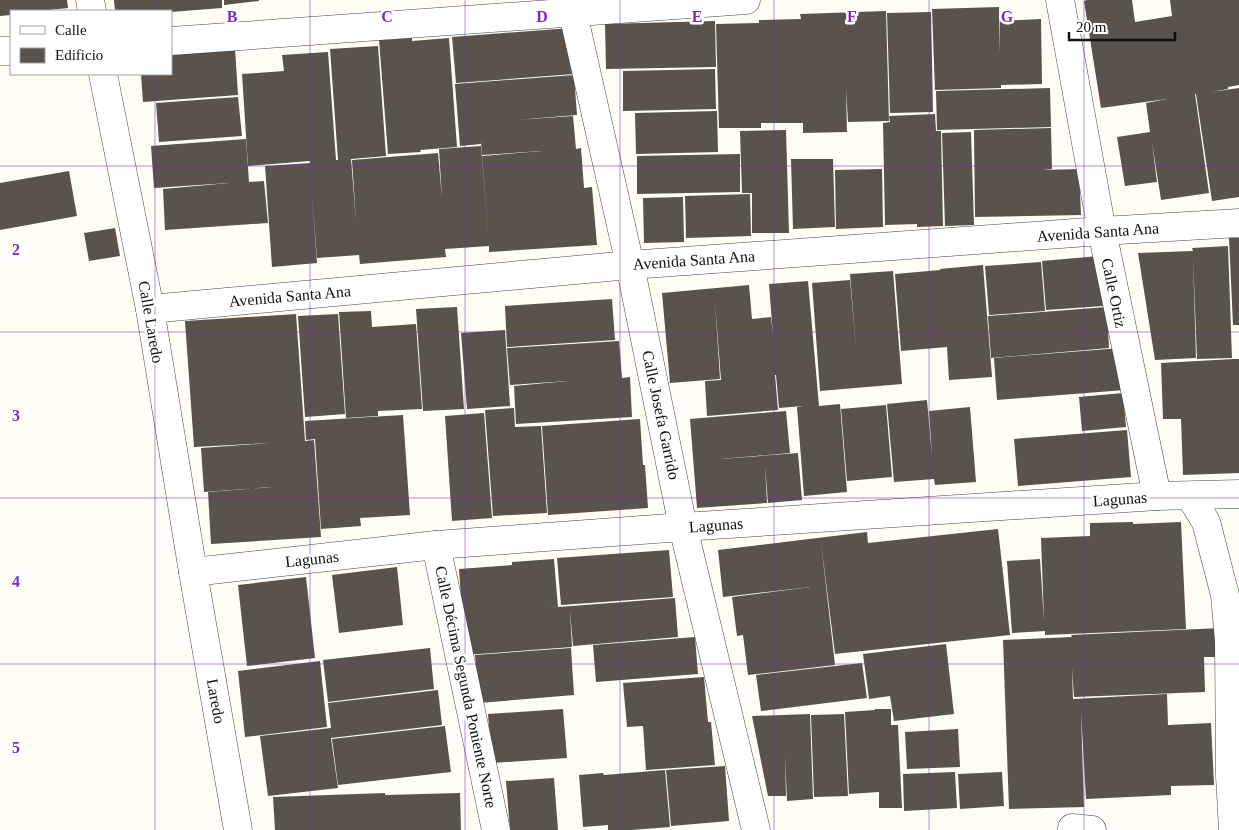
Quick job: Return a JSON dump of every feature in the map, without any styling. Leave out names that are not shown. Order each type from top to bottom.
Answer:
[{"type":"street","points":[[172,41],[571,6],[746,0]]},
{"type":"street","name":"Calle Ortiz","points":[[1060,0],[1102,231],[1157,496]]},
{"type":"street","name":"Calle Josefa Garrido","points":[[571,6],[630,265],[684,527],[756,830]]},
{"type":"street","name":"Calle Laredo","points":[[103,75],[150,310],[193,572]]},
{"type":"street","name":"Avenida Santa Ana","points":[[150,310],[630,265],[1239,222]]},
{"type":"street","name":"Lagunas","points":[[193,572],[436,545],[1157,496],[1239,494]]},
{"type":"street","points":[[1190,496],[1206,522],[1225,595],[1235,776],[1233,830]]},
{"type":"street","name":"Calle Décima Segunda Poniente Norte","points":[[436,545],[496,830]]},
{"type":"street","name":"Laredo","points":[[193,572],[238,830]]},
{"type":"building","points":[[0,0],[67,0],[68,8],[10,10],[10,15],[0,16]]},
{"type":"building","points":[[114,0],[222,0],[222,8],[172,12],[172,10],[115,10]]},
{"type":"building","points":[[224,0],[259,0],[259,1],[224,5]]},
{"type":"building","points":[[1132,0],[1135,22],[1172,16],[1170,0],[1239,0],[1239,85],[1211,92],[1239,88],[1239,197],[1212,201],[1196,94],[1209,193],[1161,200],[1152,142],[1157,182],[1125,186],[1117,137],[1150,132],[1146,103],[1167,99],[1101,108],[1084,1]]},
{"type":"building","points":[[999,7],[1000,54],[1000,21],[1041,19],[1042,84],[1001,85],[1001,88],[935,90],[932,9]]},
{"type":"building","points":[[886,11],[889,121],[848,122],[846,89],[847,132],[803,133],[803,123],[761,123],[761,128],[719,128],[716,24],[759,23],[759,20],[801,19],[800,14]]},
{"type":"building","points":[[931,12],[933,112],[890,113],[887,13]]},
{"type":"building","points":[[715,21],[716,67],[606,69],[605,24]]},
{"type":"building","points":[[571,28],[574,74],[456,83],[452,37]]},
{"type":"building","points":[[412,38],[412,41],[449,38],[457,147],[388,154],[379,40]]},
{"type":"building","points":[[378,46],[386,156],[351,159],[356,221],[352,160],[438,153],[442,199],[439,149],[481,146],[489,243],[482,156],[542,151],[482,155],[481,141],[481,144],[460,146],[455,84],[574,75],[577,115],[516,120],[573,116],[576,149],[581,148],[584,188],[592,187],[597,245],[489,252],[489,246],[445,249],[446,257],[360,264],[359,255],[317,258],[312,196],[317,263],[272,267],[265,166],[310,163],[310,161],[248,166],[242,74],[284,71],[282,55],[328,52],[336,160],[338,160],[330,49]]},
{"type":"building","points":[[235,48],[238,95],[143,102],[141,75],[172,75],[172,52]]},
{"type":"building","points":[[715,69],[716,109],[623,111],[623,71]]},
{"type":"building","points":[[1050,88],[1051,127],[937,130],[936,91]]},
{"type":"building","points":[[238,97],[242,136],[159,142],[156,103]]},
{"type":"building","points":[[717,111],[718,152],[636,154],[635,113]]},
{"type":"building","points":[[935,114],[936,131],[941,131],[943,226],[917,227],[917,224],[885,225],[883,123],[890,122],[889,116]]},
{"type":"building","points":[[1051,128],[1052,169],[1043,170],[1079,169],[1081,215],[975,217],[974,130]]},
{"type":"building","points":[[786,130],[789,233],[752,233],[752,193],[742,193],[740,131]]},
{"type":"building","points":[[971,132],[974,225],[945,226],[942,133]]},
{"type":"building","points":[[246,139],[249,182],[264,181],[268,223],[165,230],[163,189],[229,183],[154,188],[151,146]]},
{"type":"building","points":[[740,154],[740,192],[637,194],[637,156]]},
{"type":"building","points":[[791,159],[833,159],[835,227],[793,229]]},
{"type":"building","points":[[882,169],[883,227],[836,229],[835,170]]},
{"type":"building","points":[[69,171],[77,216],[0,230],[0,183]]},
{"type":"building","points":[[750,194],[751,236],[686,238],[685,196]]},
{"type":"building","points":[[683,197],[684,242],[644,243],[643,198]]},
{"type":"building","points":[[115,228],[120,256],[89,261],[84,233]]},
{"type":"building","points":[[1229,238],[1239,238],[1239,325],[1233,325]]},
{"type":"building","points":[[1228,246],[1232,358],[1197,359],[1193,257],[1196,358],[1155,360],[1138,253],[1193,251],[1192,248]]},
{"type":"building","points":[[1099,256],[1103,306],[1046,310],[1042,261]]},
{"type":"building","points":[[1041,262],[1045,311],[989,315],[985,266]]},
{"type":"building","points":[[983,265],[992,377],[949,380],[947,347],[901,351],[895,274]]},
{"type":"building","points":[[893,271],[902,384],[820,391],[812,283],[850,280],[856,348],[850,274]]},
{"type":"building","points":[[808,281],[819,406],[840,404],[847,492],[804,496],[797,407],[803,406],[779,408],[775,375],[778,410],[707,416],[705,381],[721,380],[715,302],[720,379],[670,383],[662,293],[749,285],[752,319],[771,317],[773,336],[769,284]]},
{"type":"building","points":[[612,299],[615,340],[507,347],[505,306]]},
{"type":"building","points":[[457,307],[464,409],[423,411],[416,309]]},
{"type":"building","points":[[1107,307],[1109,348],[991,358],[988,316]]},
{"type":"building","points":[[371,311],[372,327],[416,324],[422,409],[378,411],[378,416],[346,418],[339,312]]},
{"type":"building","points":[[296,314],[305,441],[314,440],[321,537],[211,544],[208,492],[272,487],[204,492],[201,448],[270,443],[194,447],[185,321]]},
{"type":"building","points":[[338,314],[345,414],[305,417],[298,316]]},
{"type":"building","points":[[505,330],[510,406],[467,409],[461,333]]},
{"type":"building","points":[[619,341],[622,378],[630,377],[632,417],[516,424],[514,386],[568,381],[510,385],[507,348]]},
{"type":"building","points":[[1121,348],[1125,390],[997,400],[994,358]]},
{"type":"building","points":[[1239,359],[1239,473],[1183,475],[1181,419],[1163,419],[1161,363]]},
{"type":"building","points":[[1123,393],[1126,427],[1082,431],[1079,397]]},
{"type":"building","points":[[927,400],[932,457],[929,411],[970,407],[976,482],[935,485],[934,479],[894,482],[887,404]]},
{"type":"building","points":[[886,405],[892,477],[847,481],[841,409]]},
{"type":"building","points":[[514,408],[515,427],[541,426],[547,513],[493,516],[485,410]]},
{"type":"building","points":[[786,411],[790,453],[721,459],[798,453],[802,500],[768,503],[765,466],[767,503],[697,508],[690,419]]},
{"type":"building","points":[[484,413],[492,518],[452,521],[445,416]]},
{"type":"building","points":[[403,415],[410,515],[360,518],[361,526],[321,529],[315,439],[306,440],[305,421]]},
{"type":"building","points":[[640,419],[648,508],[548,515],[542,426]]},
{"type":"building","points":[[1127,430],[1131,477],[1018,486],[1014,439]]},
{"type":"building","points":[[1133,522],[1133,524],[1181,522],[1186,629],[1045,635],[1045,631],[1012,633],[1007,561],[1040,559],[1044,621],[1041,538],[1090,536],[1090,523]]},
{"type":"building","points":[[998,529],[1010,635],[835,654],[821,542],[835,665],[748,675],[743,635],[737,636],[732,597],[811,587],[723,597],[718,550],[867,532],[868,543]]},
{"type":"building","points":[[669,550],[673,597],[561,605],[557,558]]},
{"type":"building","points":[[554,559],[558,607],[533,609],[675,598],[678,637],[573,646],[570,610],[572,647],[465,655],[459,569],[512,565],[512,562]]},
{"type":"building","points":[[397,567],[403,625],[339,633],[332,575]]},
{"type":"building","points":[[306,577],[315,658],[247,666],[238,585]]},
{"type":"building","points":[[1220,628],[1221,657],[1204,657],[1205,692],[1074,697],[1072,668],[1073,699],[1167,694],[1168,725],[1211,723],[1214,785],[1171,786],[1171,795],[1086,799],[1081,712],[1084,807],[1009,809],[1003,640]]},
{"type":"building","points":[[695,637],[698,674],[596,682],[593,645]]},
{"type":"building","points":[[946,644],[954,714],[894,721],[890,696],[869,699],[863,654]]},
{"type":"building","points":[[430,648],[434,689],[328,702],[323,660]]},
{"type":"building","points":[[571,648],[574,695],[479,703],[475,655]]},
{"type":"building","points":[[320,661],[327,727],[245,737],[238,671]]},
{"type":"building","points":[[862,663],[867,698],[761,711],[756,675]]},
{"type":"building","points":[[704,677],[708,722],[711,722],[715,765],[646,770],[643,726],[627,727],[623,683]]},
{"type":"building","points":[[438,690],[442,725],[331,738],[338,788],[268,796],[260,736],[331,728],[328,703]]},
{"type":"building","points":[[563,709],[567,758],[492,763],[488,714]]},
{"type":"building","points":[[891,709],[891,725],[898,725],[902,808],[879,808],[879,792],[849,794],[845,712]]},
{"type":"building","points":[[810,714],[813,799],[787,801],[785,755],[786,796],[768,796],[752,716]]},
{"type":"building","points":[[844,714],[848,796],[814,797],[811,715]]},
{"type":"building","points":[[445,726],[451,772],[338,785],[332,739]]},
{"type":"building","points":[[958,729],[960,767],[907,769],[905,732]]},
{"type":"building","points":[[725,766],[729,821],[671,826],[666,770]]},
{"type":"building","points":[[665,770],[670,827],[608,830],[608,825],[583,827],[579,775]]},
{"type":"building","points":[[955,772],[957,808],[904,811],[903,774]]},
{"type":"building","points":[[1002,772],[1004,806],[960,809],[958,774]]},
{"type":"building","points":[[554,778],[558,830],[510,830],[506,781]]},
{"type":"building","points":[[385,793],[385,795],[460,793],[461,830],[275,830],[273,797]]}]
